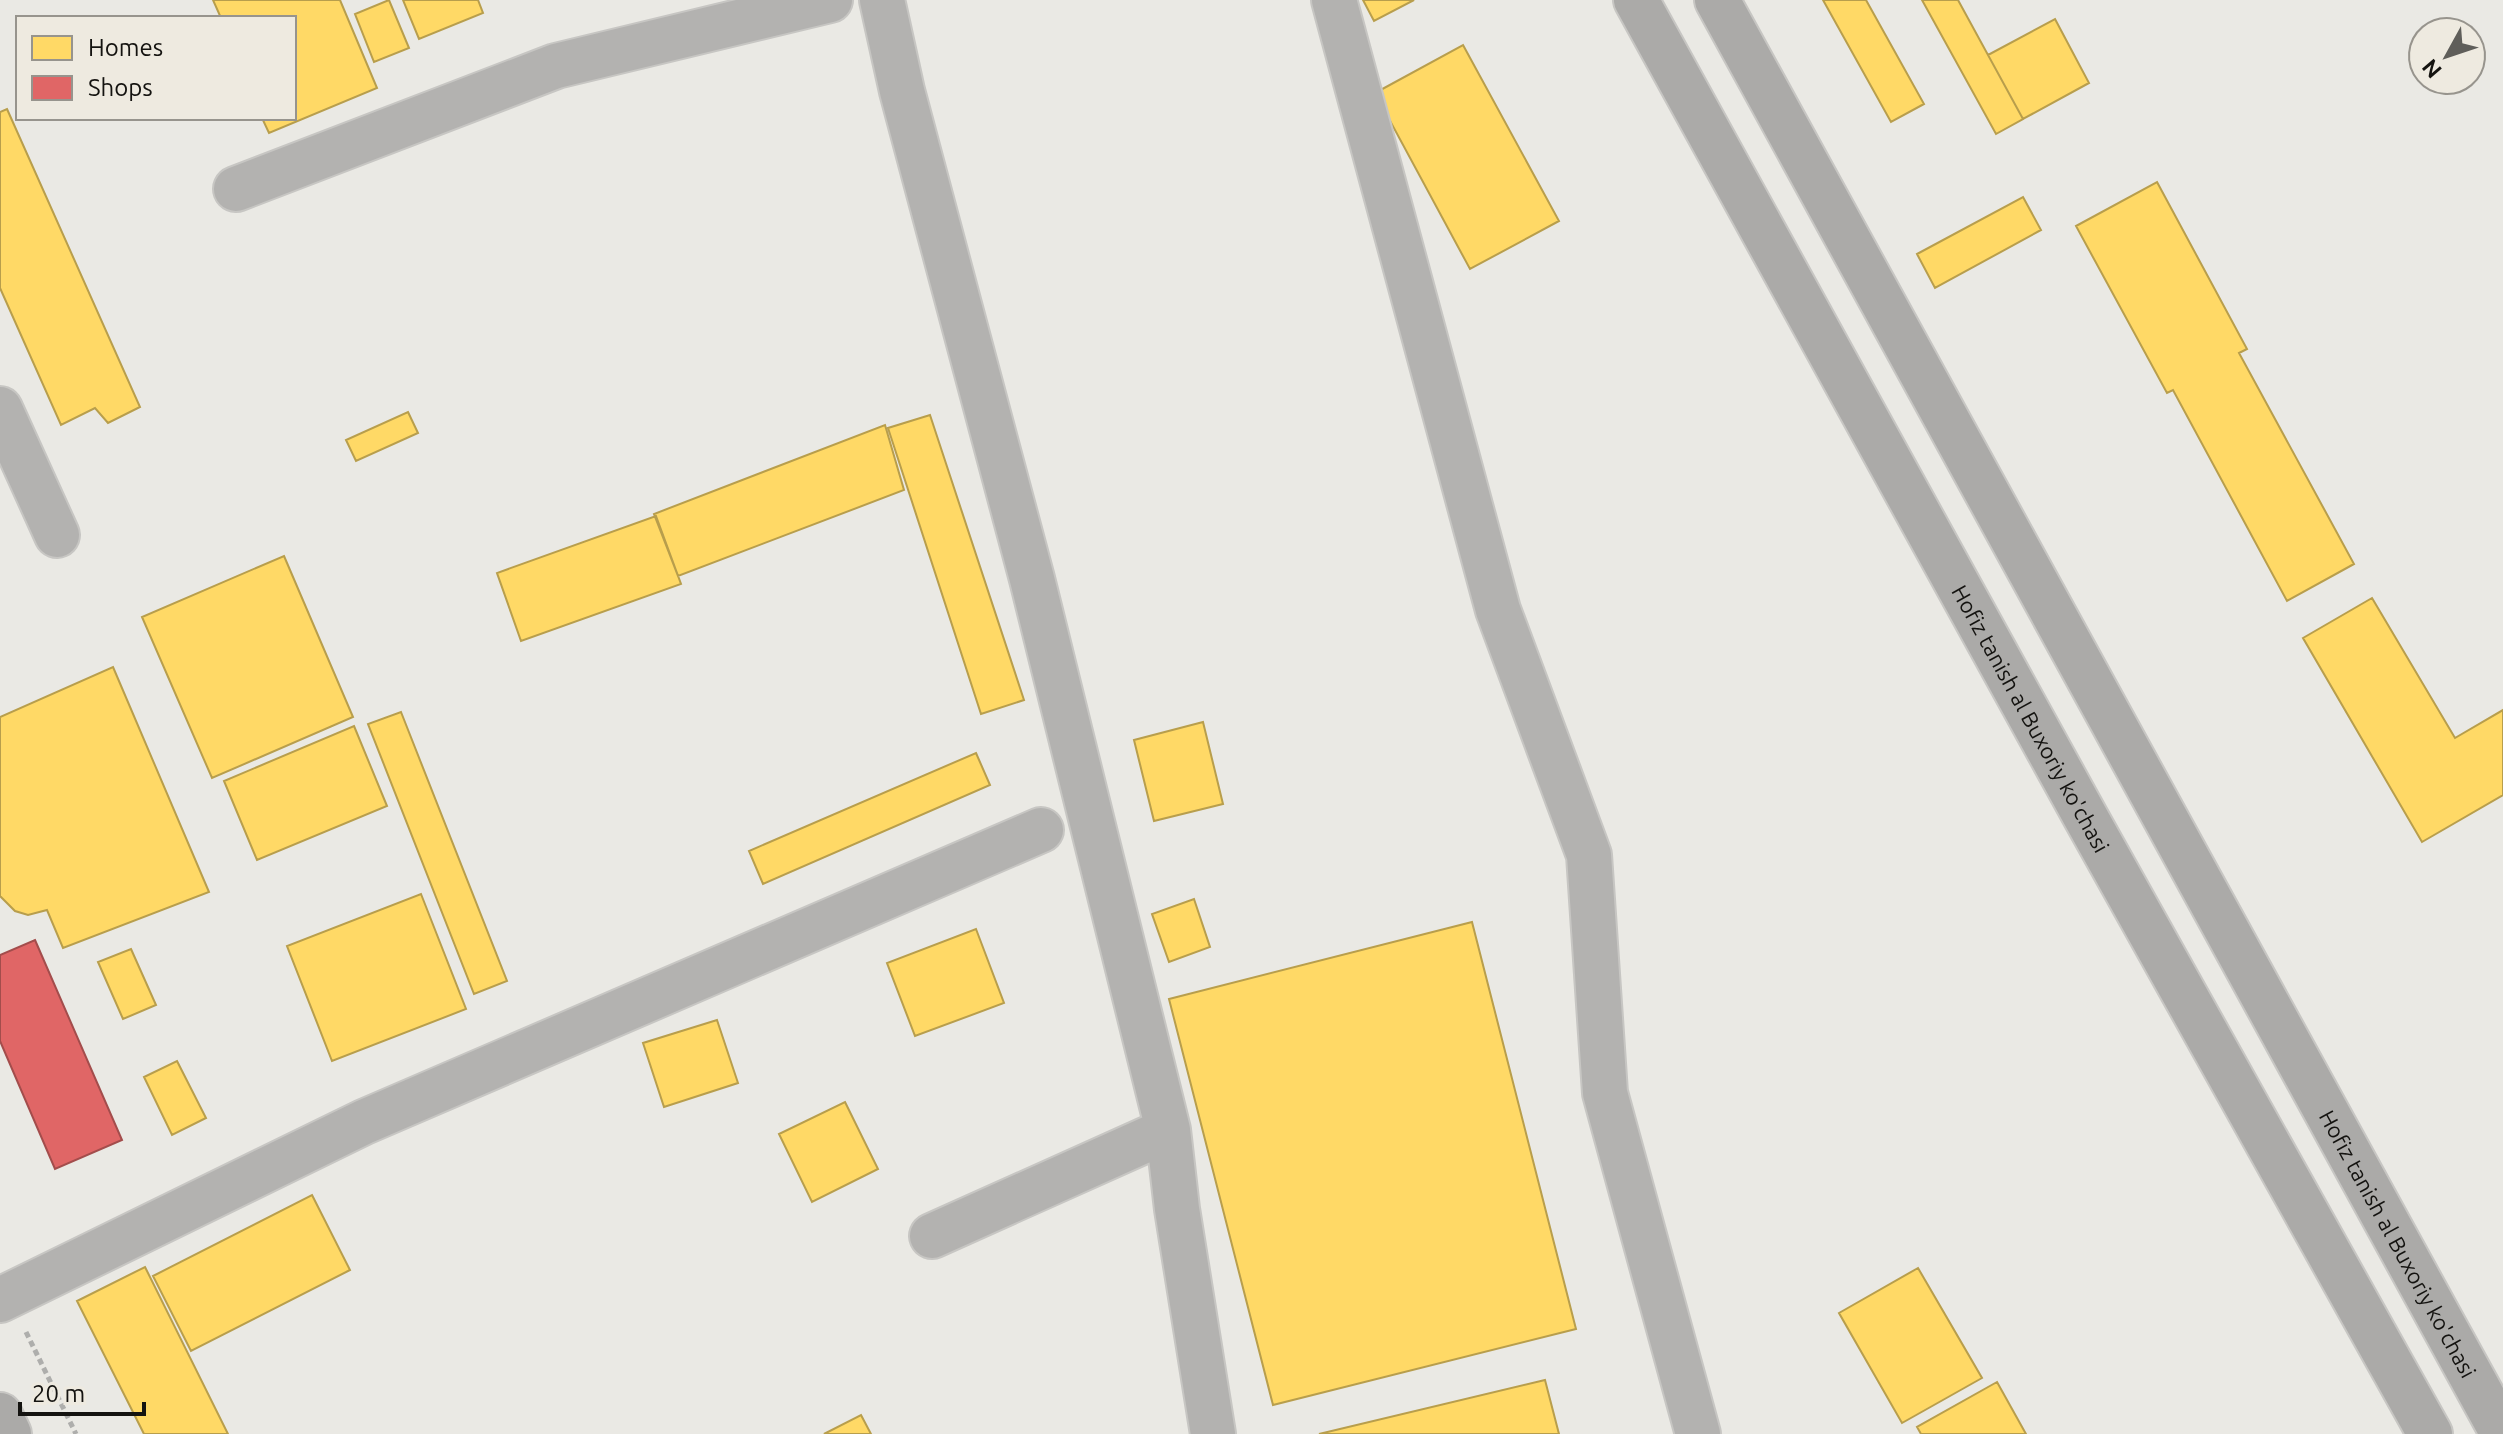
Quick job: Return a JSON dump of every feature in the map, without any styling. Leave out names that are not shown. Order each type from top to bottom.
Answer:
[{"type":"main road","name":"Hofiz tanish al Buxoriy ko'chasi","points":[[1636,0],[2430,1434]]},
{"type":"main road","name":"Hofiz tanish al Buxoriy ko'chasi","points":[[1717,0],[2503,1434]]},
{"type":"main road","points":[[2258,1127],[2317,1095]]},
{"type":"main road","points":[[0,1415],[9,1434]]},
{"type":"street","points":[[236,189],[556,66],[830,0]]},
{"type":"street","points":[[882,0],[902,91],[1032,579],[1168,1130],[1177,1209],[1213,1434]]},
{"type":"street","points":[[1334,0],[1498,610],[1589,855],[1605,1093],[1698,1434]]},
{"type":"street","points":[[0,409],[57,535]]},
{"type":"street","points":[[4,1298],[364,1122],[1041,830]]},
{"type":"street","points":[[932,1236],[1168,1130]]},
{"type":"path","points":[[4,1298],[76,1434]]},
{"type":"building: Homes","points":[[213,0],[340,0],[377,88],[269,133],[263,120],[296,120],[296,16],[220,16]]},
{"type":"building: Homes","points":[[389,0],[409,48],[374,62],[355,14]]},
{"type":"building: Homes","points":[[403,0],[478,0],[483,13],[419,39]]},
{"type":"building: Homes","points":[[1363,0],[1414,0],[1374,21]]},
{"type":"building: Homes","points":[[1823,0],[1866,0],[1924,104],[1891,122]]},
{"type":"building: Homes","points":[[1922,0],[1958,0],[2023,119],[1996,134]]},
{"type":"building: Homes","points":[[2055,19],[2089,83],[2023,119],[1988,55]]},
{"type":"building: Homes","points":[[1463,45],[1559,221],[1470,269],[1375,93]]},
{"type":"building: Homes","points":[[7,109],[140,407],[108,423],[95,408],[61,425],[0,288],[0,112]]},
{"type":"building: Homes","points":[[2157,182],[2247,349],[2239,353],[2354,564],[2287,601],[2173,390],[2167,393],[2076,226]]},
{"type":"building: Homes","points":[[2023,197],[2041,230],[1935,288],[1917,254]]},
{"type":"building: Homes","points":[[408,412],[418,433],[356,461],[346,440]]},
{"type":"building: Homes","points":[[930,415],[1024,700],[981,714],[888,428]]},
{"type":"building: Homes","points":[[885,425],[904,490],[678,576],[654,514]]},
{"type":"building: Homes","points":[[656,516],[681,584],[521,641],[497,573]]},
{"type":"building: Homes","points":[[284,556],[353,717],[212,778],[142,617]]},
{"type":"building: Homes","points":[[2372,598],[2455,738],[2503,710],[2503,795],[2422,842],[2303,638]]},
{"type":"building: Homes","points":[[113,667],[209,892],[63,948],[47,910],[28,915],[15,911],[0,896],[0,717]]},
{"type":"building: Homes","points":[[401,712],[507,981],[474,994],[368,724]]},
{"type":"building: Homes","points":[[1203,722],[1223,804],[1154,821],[1134,740]]},
{"type":"building: Homes","points":[[354,726],[387,806],[257,860],[224,781]]},
{"type":"building: Homes","points":[[976,753],[990,785],[763,884],[749,851]]},
{"type":"building: Homes","points":[[421,894],[466,1009],[332,1061],[287,946]]},
{"type":"building: Homes","points":[[1194,899],[1210,947],[1169,962],[1152,914]]},
{"type":"building: Homes","points":[[1472,922],[1576,1329],[1273,1405],[1169,999]]},
{"type":"building: Homes","points":[[976,929],[1004,1003],[915,1036],[887,963]]},
{"type":"building: Homes","points":[[131,949],[156,1005],[123,1019],[98,962]]},
{"type":"building: Homes","points":[[717,1020],[738,1083],[664,1107],[643,1043]]},
{"type":"building: Homes","points":[[177,1061],[206,1118],[172,1135],[144,1077]]},
{"type":"building: Homes","points":[[845,1102],[878,1169],[812,1202],[779,1134]]},
{"type":"building: Homes","points":[[312,1195],[350,1270],[191,1351],[153,1276]]},
{"type":"building: Homes","points":[[145,1267],[228,1434],[144,1434],[77,1301]]},
{"type":"building: Homes","points":[[1918,1268],[1982,1378],[1902,1423],[1839,1313]]},
{"type":"building: Homes","points":[[1545,1380],[1559,1434],[1319,1434]]},
{"type":"building: Homes","points":[[1997,1382],[2026,1434],[1921,1434],[1917,1427]]},
{"type":"building: Homes","points":[[861,1415],[871,1434],[824,1434]]},
{"type":"building: Shops","points":[[35,940],[122,1140],[55,1169],[0,1041],[0,955]]}]
